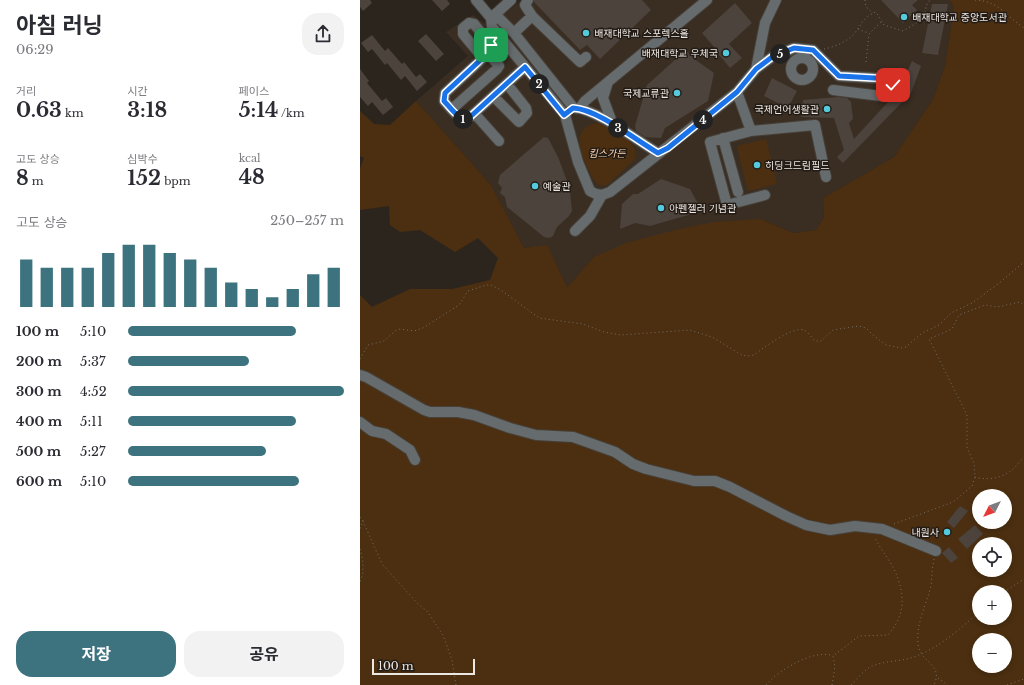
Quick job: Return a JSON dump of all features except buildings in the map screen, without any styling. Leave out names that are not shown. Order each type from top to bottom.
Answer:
[{"type":"street","points":[[476,0],[491,18],[492,28],[564,115],[578,162],[590,191],[596,194],[602,195],[610,192],[658,153],[668,148],[737,92],[756,69],[772,57],[794,48],[813,50],[839,76],[892,79],[893,85],[888,92],[881,96],[833,90]]},
{"type":"street","points":[[491,18],[511,0]]},
{"type":"street","points":[[528,0],[525,5],[532,16],[580,62],[586,57]]},
{"type":"street","points":[[564,115],[585,101],[706,0]]},
{"type":"street","points":[[756,69],[765,24],[776,0]]},
{"type":"street","points":[[514,33],[532,16]]},
{"type":"street","points":[[491,18],[500,19],[514,33],[576,108],[613,125],[658,153]]},
{"type":"street","points":[[794,48],[799,59]]},
{"type":"street","points":[[452,109],[499,66],[498,62],[486,55],[445,93],[444,101],[461,119],[465,119],[474,113],[525,67]]},
{"type":"street","points":[[608,82],[603,98],[613,125]]},
{"type":"street","points":[[493,96],[519,122],[528,113],[526,108],[507,84]]},
{"type":"street","points":[[737,92],[751,131]]},
{"type":"street","points":[[474,113],[499,141]]},
{"type":"street","points":[[764,195],[727,205],[710,142],[751,131],[815,125],[826,177]]},
{"type":"street","points":[[723,138],[738,192]]},
{"type":"street","points":[[575,231],[590,216],[602,195]]},
{"type":"street","points":[[360,375],[430,412],[458,412],[474,415],[510,428],[536,435],[573,437],[615,452],[633,464],[646,469],[694,481],[716,482],[730,487],[806,525],[830,530],[855,526],[882,529],[936,551]]},
{"type":"street","points":[[360,422],[372,431],[386,434],[410,450],[414,460]]},
{"type":"path","points":[[864,0],[866,7],[873,14]]},
{"type":"path","points":[[813,50],[835,47],[853,35],[867,16],[876,12],[884,25],[903,31],[925,18],[926,6],[930,0]]},
{"type":"path","points":[[975,0],[985,0],[1002,8],[1024,28]]},
{"type":"path","points":[[866,62],[869,34],[882,22]]},
{"type":"path","points":[[858,29],[869,34]]},
{"type":"path","points":[[360,359],[368,346],[384,341],[395,331],[400,329],[414,331],[423,328],[459,305],[468,291],[486,285],[491,285],[501,290],[539,318],[583,324],[604,332],[621,335],[690,330],[712,337],[742,355],[748,356],[754,355],[788,333],[802,329],[805,330],[815,341],[821,341],[833,330],[859,326],[866,328],[873,336],[886,345],[901,348],[906,347],[922,333],[939,325],[951,313],[972,303],[1024,262]]},
{"type":"path","points":[[833,656],[859,636],[888,635],[899,621],[903,604],[902,586],[892,565],[879,546],[874,534],[882,529],[953,502],[972,486],[975,476],[974,463],[967,448],[967,415],[929,340],[952,329],[959,315],[985,305],[997,307],[1020,302],[1024,305]]},
{"type":"path","points":[[975,476],[983,479],[996,478],[1014,469],[1021,459],[1024,458]]},
{"type":"path","points":[[360,517],[382,564],[418,604],[427,611],[443,635],[452,660],[456,685]]},
{"type":"path","points":[[360,529],[363,521]]},
{"type":"path","points":[[360,548],[363,567],[360,582]]},
{"type":"path","points":[[934,685],[937,677],[936,669],[921,654],[918,644],[920,628],[931,586],[933,561],[936,551]]},
{"type":"path","points":[[1012,587],[1024,579]]},
{"type":"path","points":[[851,685],[870,667],[895,660],[910,659],[921,654],[957,632],[972,618]]},
{"type":"path","points":[[766,685],[778,673],[806,658],[819,653],[827,653],[833,656]]},
{"type":"path","points":[[832,685],[835,667],[833,656]]},
{"type":"path","points":[[937,677],[948,685]]},
{"type":"path","points":[[1007,685],[1024,679]]},
{"type":"shaded area","points":[[522,0],[950,0],[954,7],[945,66],[933,99],[894,157],[823,198],[824,217],[816,230],[793,233],[761,219],[594,257],[567,287],[547,246],[524,248],[491,185],[416,101],[468,56],[446,32],[473,15],[485,24],[504,14]]},
{"type":"green space","points":[[950,0],[1024,0],[1024,685],[360,685],[360,295],[372,307],[410,289],[452,289],[490,280],[498,258],[478,238],[455,252],[420,230],[400,232],[390,225],[389,206],[360,210],[360,168],[364,158],[360,156],[360,111],[374,124],[390,125],[416,101],[491,185],[524,248],[547,245],[567,287],[594,257],[626,243],[675,230],[714,222],[761,219],[793,233],[816,230],[824,217],[823,198],[894,157],[933,99],[945,66],[954,7]]},
{"type":"green space","name":"킴스가든","points":[[597,123],[610,128],[624,137],[630,142],[636,154],[634,160],[607,185],[599,185],[595,181],[580,148],[580,135],[583,130]]},
{"type":"green space","name":"히딩크드림필드","points":[[766,139],[777,184],[748,191],[737,146]]},
{"type":"place","name":"배재대학교 중앙도서관","points":[[904,17]]},
{"type":"place","name":"배재대학교 스포렉스홀","points":[[586,33]]},
{"type":"place","name":"배재대학교 우체국","points":[[726,53]]},
{"type":"place","name":"국제교류관","points":[[677,93]]},
{"type":"place","name":"국제언어생활관","points":[[827,109]]},
{"type":"place","name":"히딩크드림필드","points":[[757,165]]},
{"type":"place","name":"예술관","points":[[535,186]]},
{"type":"place","name":"아펜젤러 기념관","points":[[661,208]]},
{"type":"place","name":"내원사","points":[[947,532]]},
{"type":"route","points":[[491,45],[488,53],[445,93],[444,101],[461,119],[470,117],[525,67],[564,115],[573,108],[580,108],[605,119],[658,153],[668,148],[737,92],[756,69],[772,57],[794,48],[813,50],[839,76],[892,79],[893,85]]}]
